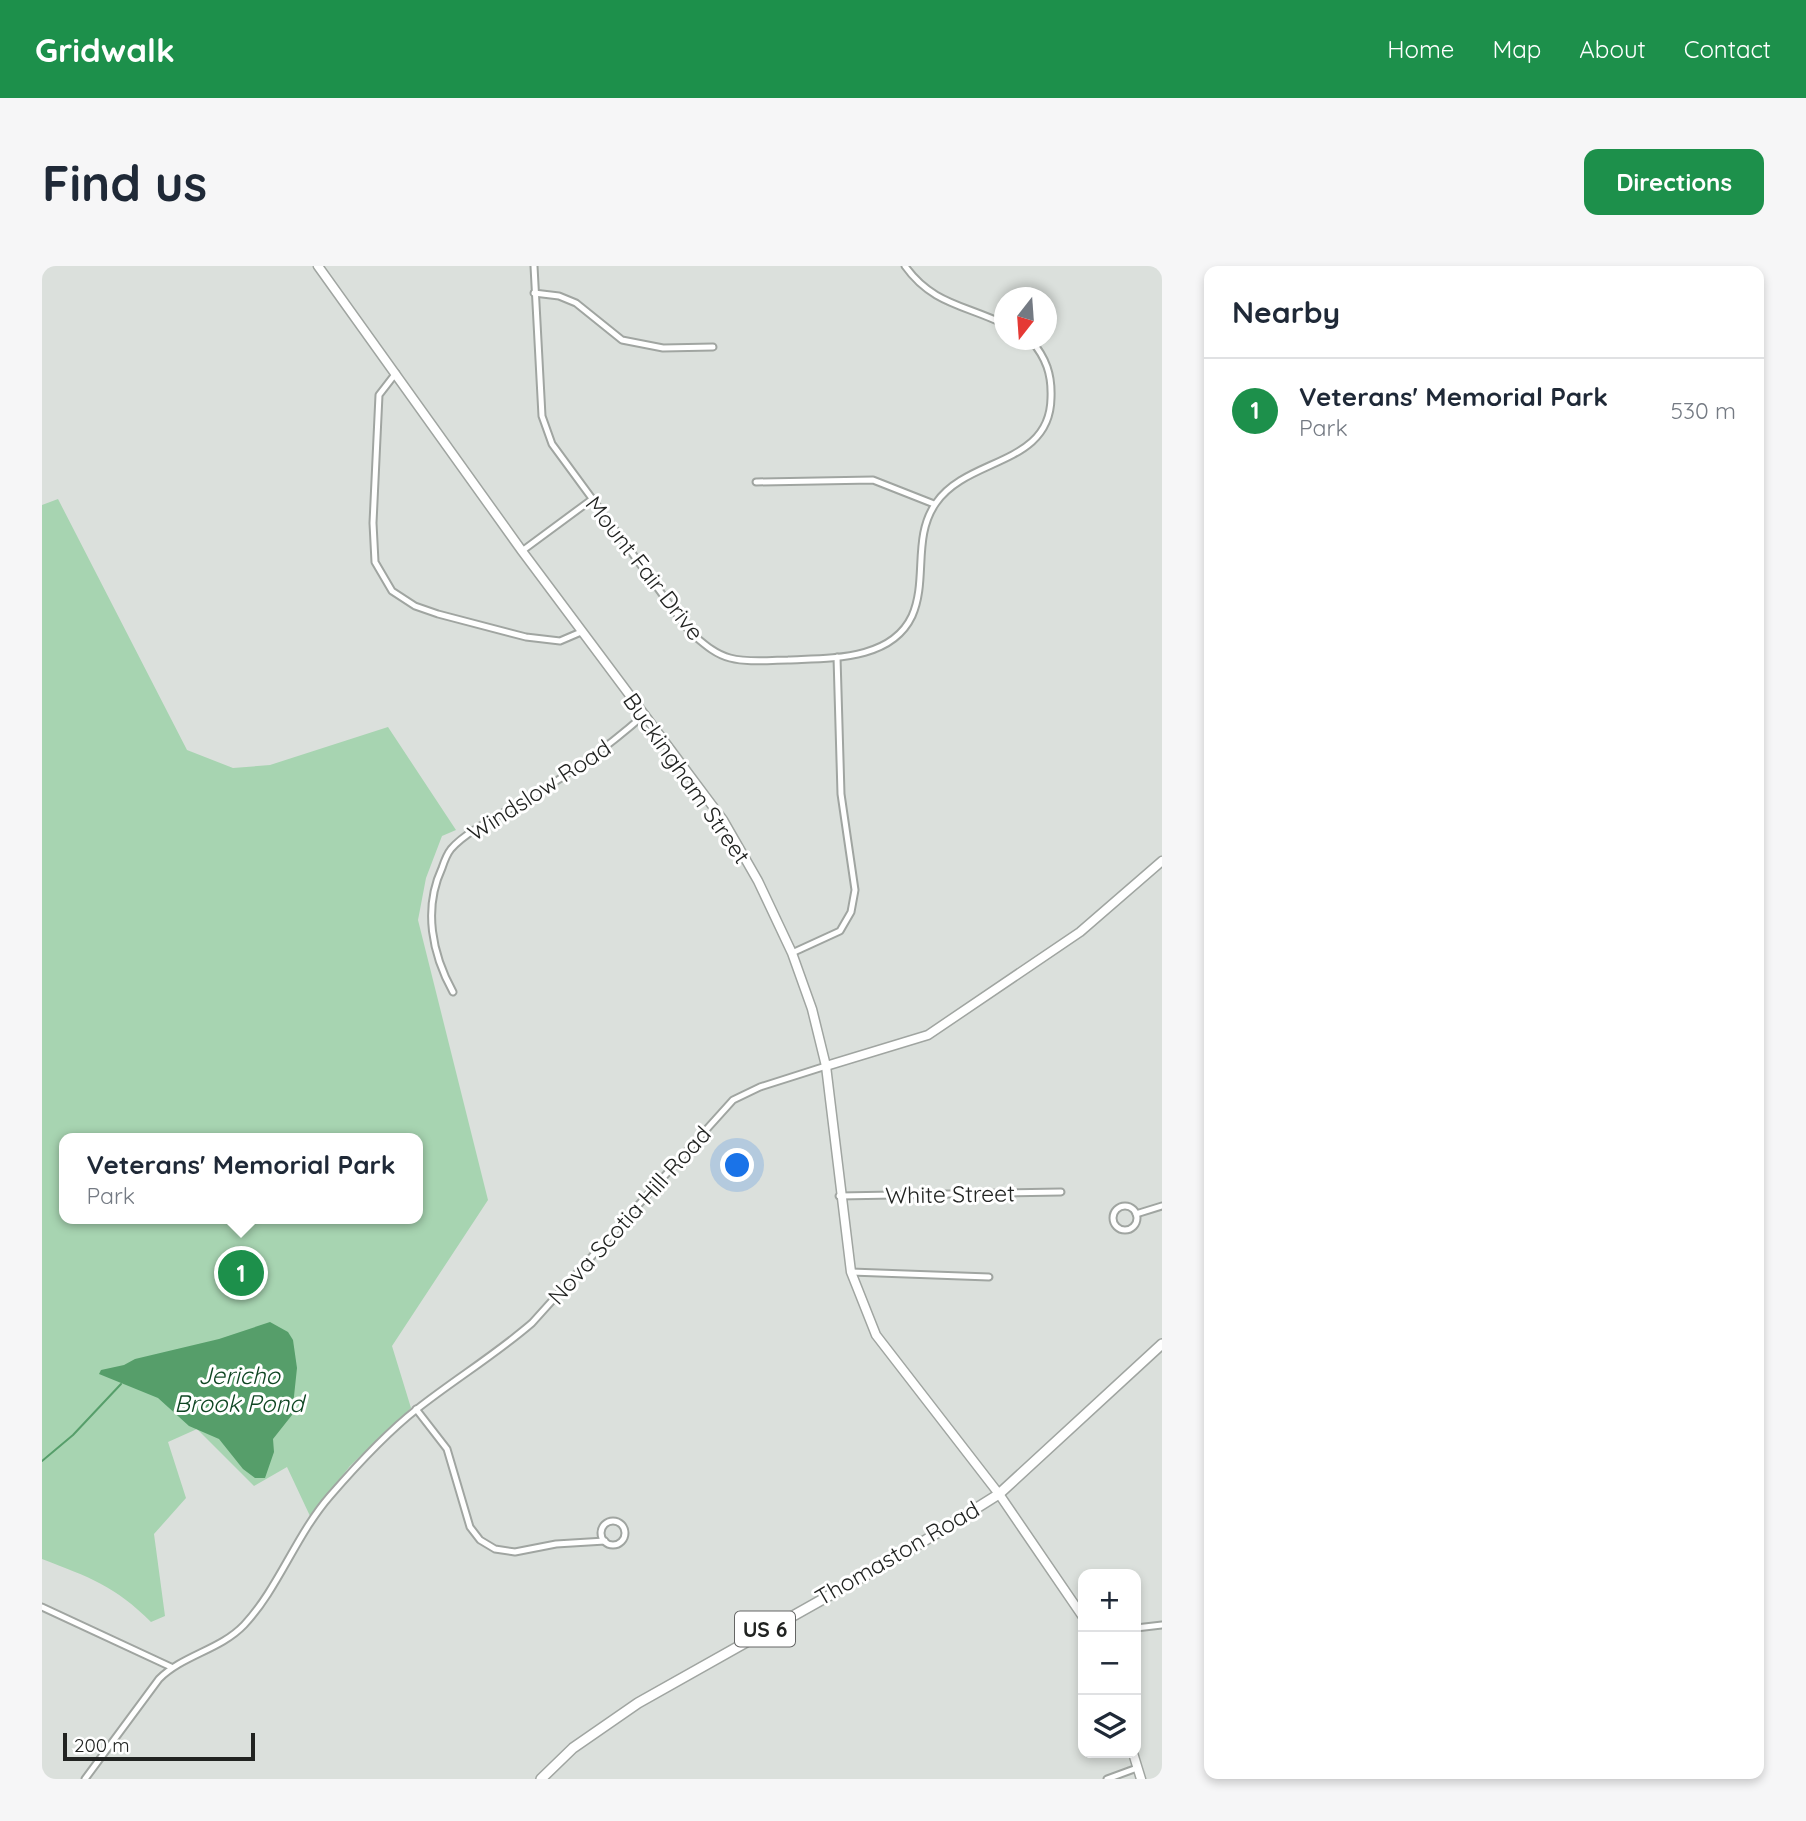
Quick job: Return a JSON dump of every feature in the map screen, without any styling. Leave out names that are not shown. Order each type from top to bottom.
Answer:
[{"type":"main road","name":"Buckingham Street","points":[[318,266],[581,632],[723,820],[758,881],[792,953],[826,1066],[839,1196],[851,1272],[876,1335],[999,1494],[1078,1610]]},
{"type":"main road","name":"Nova Scotia Hill Road","points":[[826,1066],[928,1035],[1080,932],[1162,861]]},
{"type":"main road","name":"Thomaston Road","points":[[541,1779],[573,1748],[638,1703],[905,1553],[999,1494],[1162,1344]]},
{"type":"main road","points":[[1135,1758],[1141,1779]]},
{"type":"street","name":"Mount Fair Drive","points":[[534,266],[542,416],[552,444],[690,632],[708,648],[727,658],[748,662],[837,657],[879,647],[899,634],[911,618],[917,600],[923,530],[934,504],[956,482],[1027,448],[1043,428],[1051,403],[1051,380],[1044,355],[1040,350]]},
{"type":"street","points":[[905,266],[927,291],[953,305],[994,320]]},
{"type":"street","points":[[534,293],[558,296],[576,303],[622,340],[663,348],[713,347]]},
{"type":"street","points":[[396,373],[379,395],[373,523],[375,562],[392,591],[415,606],[438,614],[526,637],[560,641],[581,632]]},
{"type":"street","points":[[756,482],[873,480],[934,504]]},
{"type":"street","points":[[522,551],[591,500]]},
{"type":"street","points":[[792,953],[840,931],[851,912],[855,890],[841,794],[837,657]]},
{"type":"street","name":"Windslow Road","points":[[453,992],[442,971],[433,943],[431,905],[439,874],[450,849],[571,773],[610,745],[645,714]]},
{"type":"street","name":"Nova Scotia Hill Road","points":[[170,1667],[225,1641],[245,1625],[327,1499],[365,1456],[416,1409],[497,1353],[532,1323],[733,1100],[760,1087],[826,1066]]},
{"type":"street","name":"White Street","points":[[839,1196],[1061,1192]]},
{"type":"street","points":[[1136,1214],[1162,1206]]},
{"type":"street","points":[[1121,1207],[1130,1207],[1136,1214],[1136,1223],[1129,1230],[1120,1229],[1113,1222],[1114,1213],[1121,1207]]},
{"type":"street","points":[[851,1272],[989,1277]]},
{"type":"street","points":[[416,1409],[447,1449],[470,1527],[480,1540],[495,1549],[515,1552],[556,1544],[605,1541],[615,1545],[622,1541],[625,1531],[621,1524],[614,1521],[605,1524],[601,1532],[605,1541]]},
{"type":"street","points":[[42,1607],[125,1643],[170,1667],[85,1779]]},
{"type":"street","points":[[1141,1627],[1162,1625]]},
{"type":"street","points":[[1107,1779],[1138,1769]]},
{"type":"shaded area","points":[[58,499],[187,750],[233,768],[270,765],[388,727],[456,830],[442,836],[426,878],[418,920],[488,1200],[392,1346],[411,1408],[350,1466],[310,1516],[287,1467],[254,1486],[197,1429],[168,1442],[186,1498],[154,1534],[165,1616],[151,1622],[101,1584],[42,1559],[42,505]]},
{"type":"water","name":"Jericho Brook Pond","points":[[270,1322],[288,1332],[293,1340],[297,1368],[292,1415],[273,1439],[274,1452],[265,1478],[255,1478],[243,1469],[219,1439],[189,1426],[158,1398],[99,1374],[101,1370],[124,1365],[135,1359],[219,1339]]},
{"type":"waterway","points":[[42,1461],[73,1435],[121,1384]]},
{"type":"place","name":"Veterans' Memorial Park","points":[[241,1273]]}]
